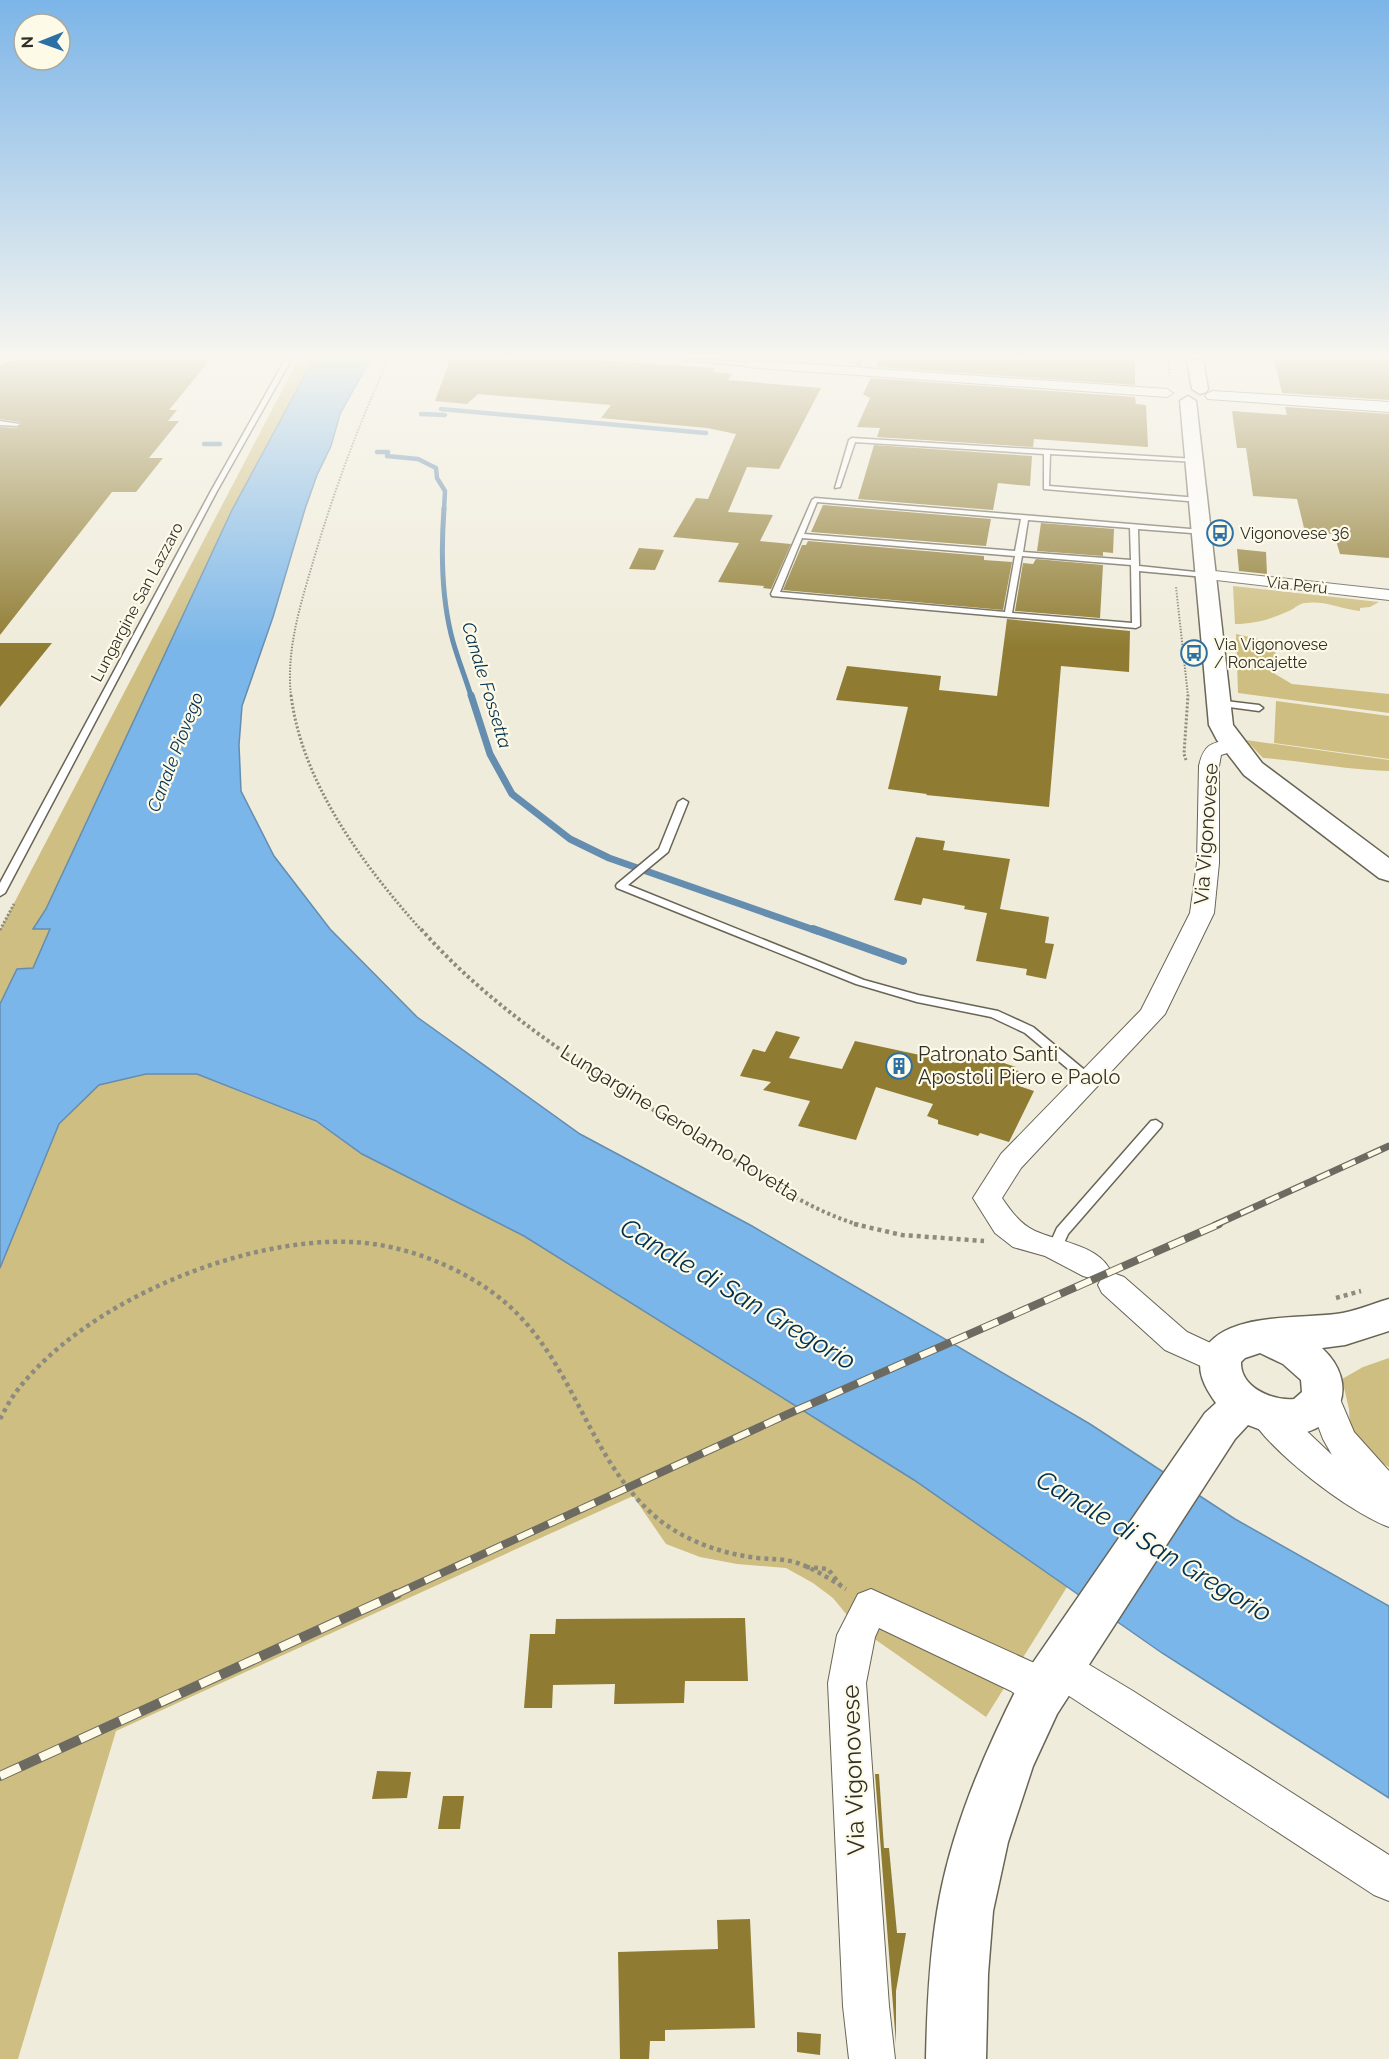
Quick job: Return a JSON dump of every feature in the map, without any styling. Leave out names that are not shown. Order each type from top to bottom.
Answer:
[{"type":"main road","name":"Via Vigonovese","points":[[1196,456],[1205,575],[1221,725],[1233,745],[1253,769],[1389,872]]},
{"type":"main road","points":[[1347,1328],[1335,1342],[1317,1404],[1308,1412],[1295,1416],[1254,1408],[1225,1383],[1221,1373],[1221,1362],[1227,1348],[1242,1339],[1347,1328],[1389,1315]]},
{"type":"main road","points":[[1263,1338],[1284,1343],[1303,1354],[1321,1385]]},
{"type":"main road","points":[[956,2059],[957,1989],[969,1890],[995,1800],[1026,1722],[1056,1672],[1226,1418],[1254,1408]]},
{"type":"street","name":"Via Perù","points":[[1205,575],[1389,595]]},
{"type":"street","name":"Via Vigonovese","points":[[1221,1362],[1176,1341],[1104,1277],[1055,1248],[1024,1239],[1005,1225],[987,1198],[1011,1161],[1152,1014],[1202,913],[1208,863],[1209,766],[1212,753],[1218,748],[1233,745]]},
{"type":"street","points":[[1321,1385],[1340,1439],[1389,1494]]},
{"type":"street","points":[[1254,1408],[1331,1476],[1372,1504],[1389,1512]]},
{"type":"street","name":"Via Vigonovese","points":[[872,2059],[866,2006],[847,1683],[856,1635],[871,1606],[1025,1678],[1056,1672],[1119,1704],[1389,1880]]},
{"type":"lane","name":"Lungargine San Lazzaro","points":[[0,893],[233,456]]},
{"type":"lane","points":[[837,487],[847,456]]},
{"type":"lane","points":[[1047,456],[1046,488],[1199,500]]},
{"type":"lane","points":[[1115,456],[1196,461]]},
{"type":"lane","points":[[1134,526],[1136,626],[775,594],[815,500],[1025,518],[1134,526],[1202,532]]},
{"type":"lane","points":[[1008,615],[1025,518]]},
{"type":"lane","points":[[800,536],[1020,554],[1205,575]]},
{"type":"lane","points":[[1217,703],[1259,708]]},
{"type":"lane","points":[[683,802],[664,850],[621,886],[860,982],[917,998],[994,1014],[1029,1030],[1089,1080]]},
{"type":"lane","points":[[1055,1248],[1062,1232],[1156,1124]]},
{"type":"path","name":"Lungargine Gerolamo Rovetta","points":[[347,456],[332,494],[297,620],[290,657],[291,698],[301,741],[323,794],[355,851],[401,909],[461,969],[546,1038],[648,1108],[803,1202],[838,1217],[892,1233],[945,1240],[1024,1239]]},
{"type":"path","points":[[1176,586],[1188,691],[1184,754],[1189,762]]},
{"type":"path","points":[[0,1419],[17,1390],[40,1365],[76,1334],[120,1306],[175,1280],[255,1252],[294,1245],[354,1242],[401,1251],[464,1274],[504,1301],[548,1348],[620,1478],[640,1505],[659,1520],[699,1545],[735,1554],[789,1560],[805,1566],[841,1587],[833,1570],[825,1566],[805,1566]]},
{"type":"shaded area","points":[[248,456],[261,456],[232,510],[46,909],[33,929],[50,929],[33,968],[17,970],[0,1004],[0,930]]},
{"type":"shaded area","points":[[1233,586],[1379,602],[1370,607],[1360,608],[1360,611],[1312,602],[1303,603],[1269,619],[1235,624]]},
{"type":"shaded area","points":[[1236,634],[1276,643],[1275,674],[1292,684],[1389,694],[1389,713],[1238,693]]},
{"type":"shaded area","points":[[1276,701],[1389,716],[1389,759],[1274,743]]},
{"type":"shaded area","points":[[1246,740],[1389,760],[1389,771],[1263,758]]},
{"type":"shaded area","points":[[146,1074],[197,1074],[316,1122],[362,1154],[524,1236],[914,1480],[1067,1587],[986,1717],[856,1626],[833,1598],[813,1583],[786,1568],[737,1564],[700,1557],[666,1544],[633,1496],[116,1731],[18,2059],[0,2059],[0,1268],[59,1125],[99,1085]]},
{"type":"shaded area","points":[[1389,1358],[1389,1467],[1351,1446],[1349,1409],[1342,1379],[1363,1367]]},
{"type":"water","points":[[261,456],[326,456],[305,509],[273,617],[242,706],[239,745],[241,791],[274,856],[330,929],[417,1017],[580,1134],[752,1226],[1090,1424],[1235,1519],[1389,1606],[1389,1798],[1162,1653],[914,1480],[524,1236],[362,1154],[316,1121],[197,1074],[146,1074],[99,1085],[59,1124],[0,1268],[0,1004],[17,969],[33,968],[50,929],[33,929],[46,909],[232,510]]},
{"type":"building","points":[[0,456],[163,458],[136,492],[112,492],[0,635]]},
{"type":"building","points":[[726,456],[786,456],[779,469],[747,467],[728,512],[773,515],[760,541],[791,544],[771,589],[763,588],[764,586],[718,582],[739,543],[673,537],[696,498],[708,499]]},
{"type":"building","points":[[871,456],[1032,456],[1030,486],[998,483],[993,510],[858,499]]},
{"type":"building","points":[[1247,456],[1389,456],[1389,558],[1340,554],[1334,534],[1305,532],[1297,499],[1253,496]]},
{"type":"building","points":[[823,505],[991,519],[986,546],[811,532]]},
{"type":"building","points":[[1041,523],[1114,529],[1113,553],[1103,552],[1103,556],[1037,551]]},
{"type":"building","points":[[808,541],[984,556],[984,560],[1012,562],[1003,610],[783,590],[802,545],[806,545]]},
{"type":"building","points":[[639,548],[664,550],[655,570],[629,569]]},
{"type":"building","points":[[1237,549],[1266,552],[1267,574],[1239,571]]},
{"type":"building","points":[[1036,559],[1103,565],[1100,618],[1015,611],[1023,563],[1033,564]]},
{"type":"building","points":[[1007,619],[1130,631],[1129,672],[1061,666],[1049,807],[888,789],[908,707],[836,700],[847,666],[941,676],[939,690],[997,696]]},
{"type":"building","points":[[0,643],[52,643],[0,707]]},
{"type":"building","points":[[916,837],[945,841],[943,850],[1010,859],[1000,909],[1049,917],[1045,943],[1054,944],[1046,979],[1026,975],[1027,969],[976,961],[987,913],[923,898],[921,905],[894,900]]},
{"type":"building","points":[[776,1031],[800,1037],[789,1058],[842,1069],[855,1041],[957,1063],[963,1056],[976,1060],[979,1055],[1016,1067],[1015,1070],[1026,1073],[1019,1086],[1034,1091],[1009,1142],[980,1133],[978,1136],[938,1124],[938,1120],[927,1116],[933,1104],[876,1087],[856,1140],[798,1126],[810,1101],[763,1090],[771,1082],[740,1076],[753,1049],[765,1052]]},
{"type":"building","points":[[745,1618],[748,1681],[685,1681],[684,1703],[614,1704],[615,1684],[553,1685],[552,1708],[524,1708],[530,1634],[555,1634],[556,1619]]},
{"type":"building","points":[[377,1771],[411,1772],[407,1798],[372,1799]]},
{"type":"building","points":[[875,1774],[879,1774],[884,1848],[889,1848],[897,1933],[906,1933],[896,1991],[896,2044]]},
{"type":"building","points":[[443,1796],[464,1796],[460,1829],[438,1829]]},
{"type":"building","points":[[750,1919],[755,2028],[665,2030],[665,2041],[650,2041],[649,2059],[620,2059],[618,1952],[718,1949],[717,1920]]},
{"type":"building","points":[[797,2032],[821,2034],[820,2055],[797,2052]]},
{"type":"waterway","name":"Canale Fossetta","points":[[388,456],[418,459],[436,468],[437,478],[445,491],[444,510]]},
{"type":"waterway","name":"Canale Fossetta","points":[[444,508],[442,556],[445,603],[453,642],[471,696]]},
{"type":"waterway","name":"Canale Fossetta","points":[[471,695],[490,754],[512,794],[570,839],[609,858],[817,931]]},
{"type":"waterway","name":"Canale Fossetta","points":[[813,929],[903,961]]},
{"type":"railway","points":[[1215,1225],[1389,1146]]},
{"type":"railway","points":[[394,1595],[788,1414],[1219,1224]]},
{"type":"railway","points":[[0,1776],[397,1594]]},
{"type":"place","name":"Vigonovese 36","points":[[1220,533]]},
{"type":"place","name":"Via Vigonovese / Roncajette","points":[[1194,653]]},
{"type":"place","name":"Patronato Santi Apostoli Piero e Paolo","points":[[899,1066]]},
{"type":"water label","name":"Canale Piovego","points":[[175,752]]},
{"type":"water label","name":"Canale di San Gregorio","points":[[738,1294]]},
{"type":"water label","name":"Canale di San Gregorio","points":[[1154,1546]]}]
